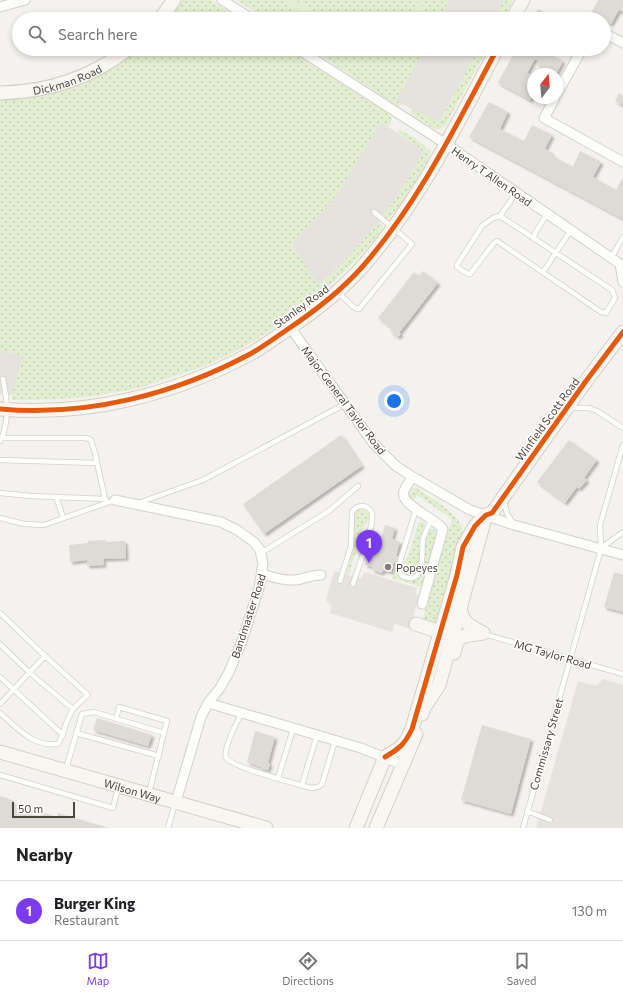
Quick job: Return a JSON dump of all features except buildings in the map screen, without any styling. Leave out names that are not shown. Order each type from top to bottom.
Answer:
[{"type":"street","points":[[0,7],[25,0]]},
{"type":"street","points":[[165,12],[174,0]]},
{"type":"street","points":[[222,0],[241,12]]},
{"type":"street","points":[[516,12],[523,0]]},
{"type":"street","points":[[611,37],[623,43]]},
{"type":"street","name":"Dickman Road","points":[[0,93],[37,90],[59,85],[79,78],[99,68],[117,56]]},
{"type":"street","name":"Henry T Allen Road","points":[[309,56],[446,144],[621,265]]},
{"type":"street","name":"Stanley Road","points":[[4,409],[47,410],[82,407],[109,404],[153,394],[198,378],[252,353],[307,317],[337,292],[363,266],[393,228],[414,197],[446,144],[492,56]]},
{"type":"street","points":[[563,83],[578,56]]},
{"type":"street","points":[[552,104],[544,118],[623,162]]},
{"type":"street","points":[[621,265],[623,282]]},
{"type":"street","name":"Major General Taylor Road","points":[[290,327],[373,443],[384,455],[412,477],[470,510],[514,525],[623,555]]},
{"type":"street","name":"Winfield Scott Road","points":[[385,757],[400,748],[406,741],[412,729],[457,575],[463,547],[470,533],[486,515],[492,513],[623,332]]},
{"type":"street","points":[[412,477],[404,492],[404,497],[408,504],[432,518],[439,523],[443,529],[422,604]]},
{"type":"street","points":[[115,500],[221,522],[246,536],[260,550],[261,553]]},
{"type":"street","points":[[439,685],[486,515]]},
{"type":"street","name":"Bandmaster Road","points":[[176,802],[201,717],[208,703],[220,688],[229,672],[242,641],[262,574],[264,564],[261,553]]},
{"type":"street","points":[[262,574],[295,580],[308,576],[321,575]]},
{"type":"street","points":[[460,607],[461,616],[464,621],[483,633]]},
{"type":"street","points":[[416,624],[440,632]]},
{"type":"street","points":[[379,826],[402,765],[412,746],[424,708],[447,675],[457,640],[467,634],[474,636],[483,633]]},
{"type":"street","points":[[208,703],[335,741],[385,757],[402,765]]},
{"type":"street","name":"Wilson Way","points":[[0,752],[266,828]]},
{"type":"street","points":[[348,828],[357,824],[385,757]]},
{"type":"lane","points":[[500,216],[612,290],[615,298],[608,311],[606,313],[602,312],[497,241],[470,274],[458,267],[457,265],[482,226],[493,218],[500,216],[516,192]]},
{"type":"lane","points":[[337,292],[355,308],[359,309],[412,244],[374,212]]},
{"type":"lane","points":[[534,238],[535,233],[547,214]]},
{"type":"lane","points":[[542,272],[571,230]]},
{"type":"lane","points":[[611,258],[622,241]]},
{"type":"lane","points":[[3,379],[4,409],[1,439],[86,438],[90,440],[105,499]]},
{"type":"lane","points":[[136,504],[203,480],[345,404]]},
{"type":"lane","points":[[566,409],[589,408],[597,411],[623,428]]},
{"type":"lane","name":"Commissary Street","points":[[522,828],[601,548],[600,525],[623,445]]},
{"type":"lane","points":[[0,460],[97,463]]},
{"type":"lane","points":[[261,553],[329,511],[358,486]]},
{"type":"lane","points":[[0,493],[115,500]]},
{"type":"lane","points":[[56,497],[63,517]]},
{"type":"lane","points":[[503,497],[507,514],[514,525]]},
{"type":"lane","points":[[0,518],[24,524],[44,524],[115,500]]},
{"type":"lane","points":[[340,581],[351,546],[352,512],[358,507],[363,506],[369,509],[372,513],[371,525],[353,584]]},
{"type":"lane","points":[[416,509],[398,568],[402,576],[410,578],[415,577],[421,569],[424,537],[432,518]]},
{"type":"lane","points":[[601,548],[623,532]]},
{"type":"lane","points":[[0,612],[88,695],[73,710],[66,722],[63,735],[58,744],[50,745],[29,739],[0,713]]},
{"type":"lane","name":"MG Taylor Road","points":[[483,633],[623,674]]},
{"type":"lane","points":[[0,644],[30,673],[73,710]]},
{"type":"lane","points":[[0,704],[45,656]]},
{"type":"lane","points":[[0,678],[63,735]]},
{"type":"lane","points":[[116,719],[119,707],[167,721],[149,794]]},
{"type":"lane","points":[[66,770],[82,714],[94,712],[164,733]]},
{"type":"lane","points":[[241,714],[227,748],[225,755],[226,759],[245,768],[311,788],[318,787],[322,784],[335,741]]},
{"type":"lane","points":[[278,778],[293,729]]},
{"type":"lane","points":[[76,733],[159,756]]},
{"type":"lane","points":[[302,785],[317,736]]},
{"type":"lane","points":[[0,775],[113,808],[119,786]]},
{"type":"lane","points":[[168,828],[176,802]]},
{"type":"lane","points":[[527,811],[550,820]]},
{"type":"green space","points":[[182,0],[210,0],[229,12],[173,12]]},
{"type":"green space","points":[[237,0],[283,0],[301,12],[255,12]]},
{"type":"green space","points":[[283,0],[294,0],[312,12],[301,12]]},
{"type":"green space","points":[[294,0],[419,0],[412,12],[312,12]]},
{"type":"green space","points":[[419,0],[425,0],[419,12],[412,12]]},
{"type":"green space","points":[[425,0],[450,0],[444,12],[419,12]]},
{"type":"green space","points":[[504,0],[513,0],[507,12],[498,12]]},
{"type":"green space","points":[[131,56],[298,56],[390,115],[392,120],[389,126],[381,122],[337,195],[292,244],[320,285],[378,222],[383,225],[372,243],[359,257],[311,301],[276,327],[218,360],[146,386],[103,395],[43,400],[12,400],[22,356],[0,350],[0,99],[35,98],[59,93],[92,80]]},
{"type":"green space","points":[[322,56],[420,56],[397,100],[402,104],[399,107]]},
{"type":"green space","points":[[474,56],[483,56],[445,126],[440,129],[434,129],[410,113],[412,109],[439,122]]},
{"type":"green space","points":[[400,130],[416,139],[431,151],[425,166],[412,188],[387,220],[384,218],[384,214],[410,175],[423,151],[398,133]]},
{"type":"green space","points":[[413,488],[417,488],[446,508],[458,520],[464,535],[440,621],[434,625],[423,620],[423,618],[452,519],[417,495],[413,501],[411,500],[408,496]]},
{"type":"green space","points":[[361,509],[369,514],[369,520],[362,529],[350,572],[346,575],[354,545],[354,515]]},
{"type":"green space","points":[[423,522],[425,525],[420,540],[419,568],[413,575],[407,575],[403,571],[402,566],[409,554],[418,524]]},
{"type":"green space","points":[[429,530],[435,530],[437,534],[422,587],[392,578],[396,567],[397,574],[403,579],[413,580],[419,577],[425,565],[425,541]]},
{"type":"shaded area","points":[[450,0],[504,0],[498,12],[444,12]]},
{"type":"shaded area","points":[[420,56],[474,56],[439,122],[402,104],[397,100]]},
{"type":"shaded area","points":[[381,122],[423,151],[380,223],[378,222],[352,252],[319,285],[292,244],[337,195]]},
{"type":"shaded area","points":[[0,350],[22,356],[12,395],[0,394]]},
{"type":"shaded area","points":[[334,571],[361,579],[364,572],[417,588],[415,594],[419,595],[410,629],[395,624],[392,632],[330,613],[332,606],[326,600]]},
{"type":"shaded area","points":[[603,679],[623,685],[623,828],[536,828],[578,681],[596,686]]},
{"type":"cycle path","points":[[0,409],[33,411],[98,406],[162,391],[223,368],[252,353],[308,315],[337,292],[355,275],[402,216],[452,134],[493,56]]},
{"type":"cycle path","points":[[385,757],[401,746],[407,739],[412,729],[457,575],[463,547],[475,526],[486,515],[492,513],[586,381],[623,332]]},
{"type":"place","name":"Burger King","points":[[369,563]]},
{"type":"place","name":"Popeyes","points":[[388,567]]}]
